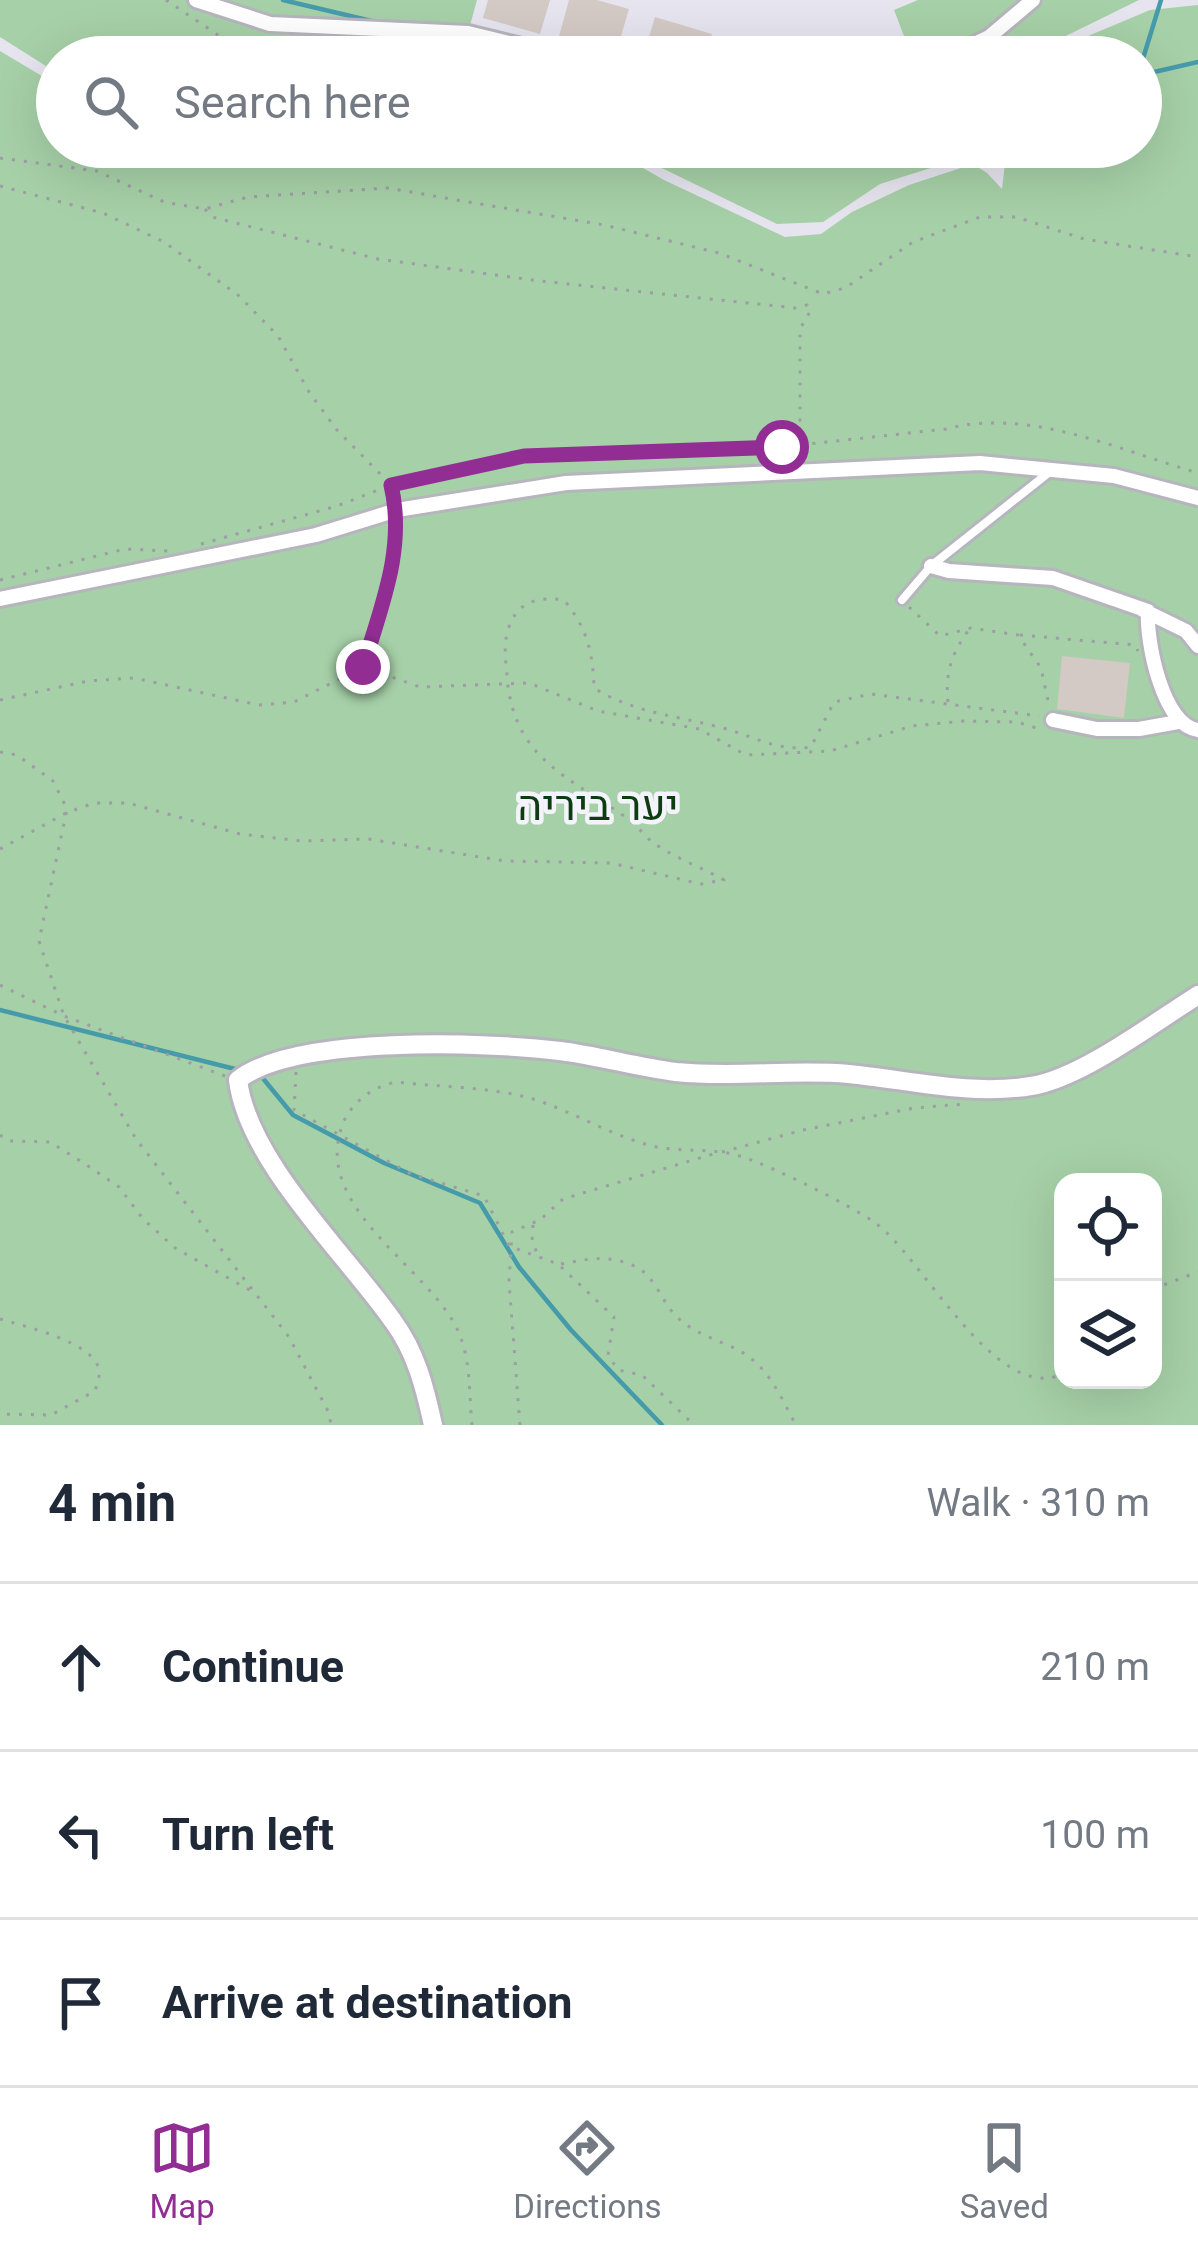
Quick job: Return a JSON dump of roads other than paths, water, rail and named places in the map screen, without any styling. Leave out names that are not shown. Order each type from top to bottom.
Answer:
[{"type":"main road","points":[[433,1425],[417,1364],[394,1322],[330,1247],[241,1102],[238,1080],[254,1067],[325,1050],[467,1046],[559,1051],[676,1072],[742,1076],[833,1072],[981,1090],[1035,1086],[1072,1070],[1198,995]]},
{"type":"street","points":[[196,0],[253,20],[480,36]]},
{"type":"street","points":[[990,36],[1034,0]]},
{"type":"street","points":[[0,599],[316,535],[397,510],[566,483],[980,463],[1114,476],[1198,499]]},
{"type":"street","points":[[931,566],[1053,578],[1148,611]]},
{"type":"street","points":[[1125,603],[1186,631],[1198,646]]},
{"type":"street","points":[[1148,611],[1152,660],[1178,722],[1198,730]]},
{"type":"street","points":[[1053,720],[1097,729],[1139,729],[1178,722]]},
{"type":"lane","points":[[902,600],[931,566],[1054,469]]},
{"type":"waterway","points":[[283,0],[380,23]]},
{"type":"waterway","points":[[1150,36],[1161,0]]},
{"type":"waterway","points":[[1162,70],[1198,62]]},
{"type":"waterway","points":[[0,1010],[239,1070]]},
{"type":"waterway","points":[[261,1076],[293,1115],[384,1163],[480,1203],[519,1267],[571,1330],[662,1425]]},
{"type":"park label","name":"יער ביריה","points":[[598,805]]}]
